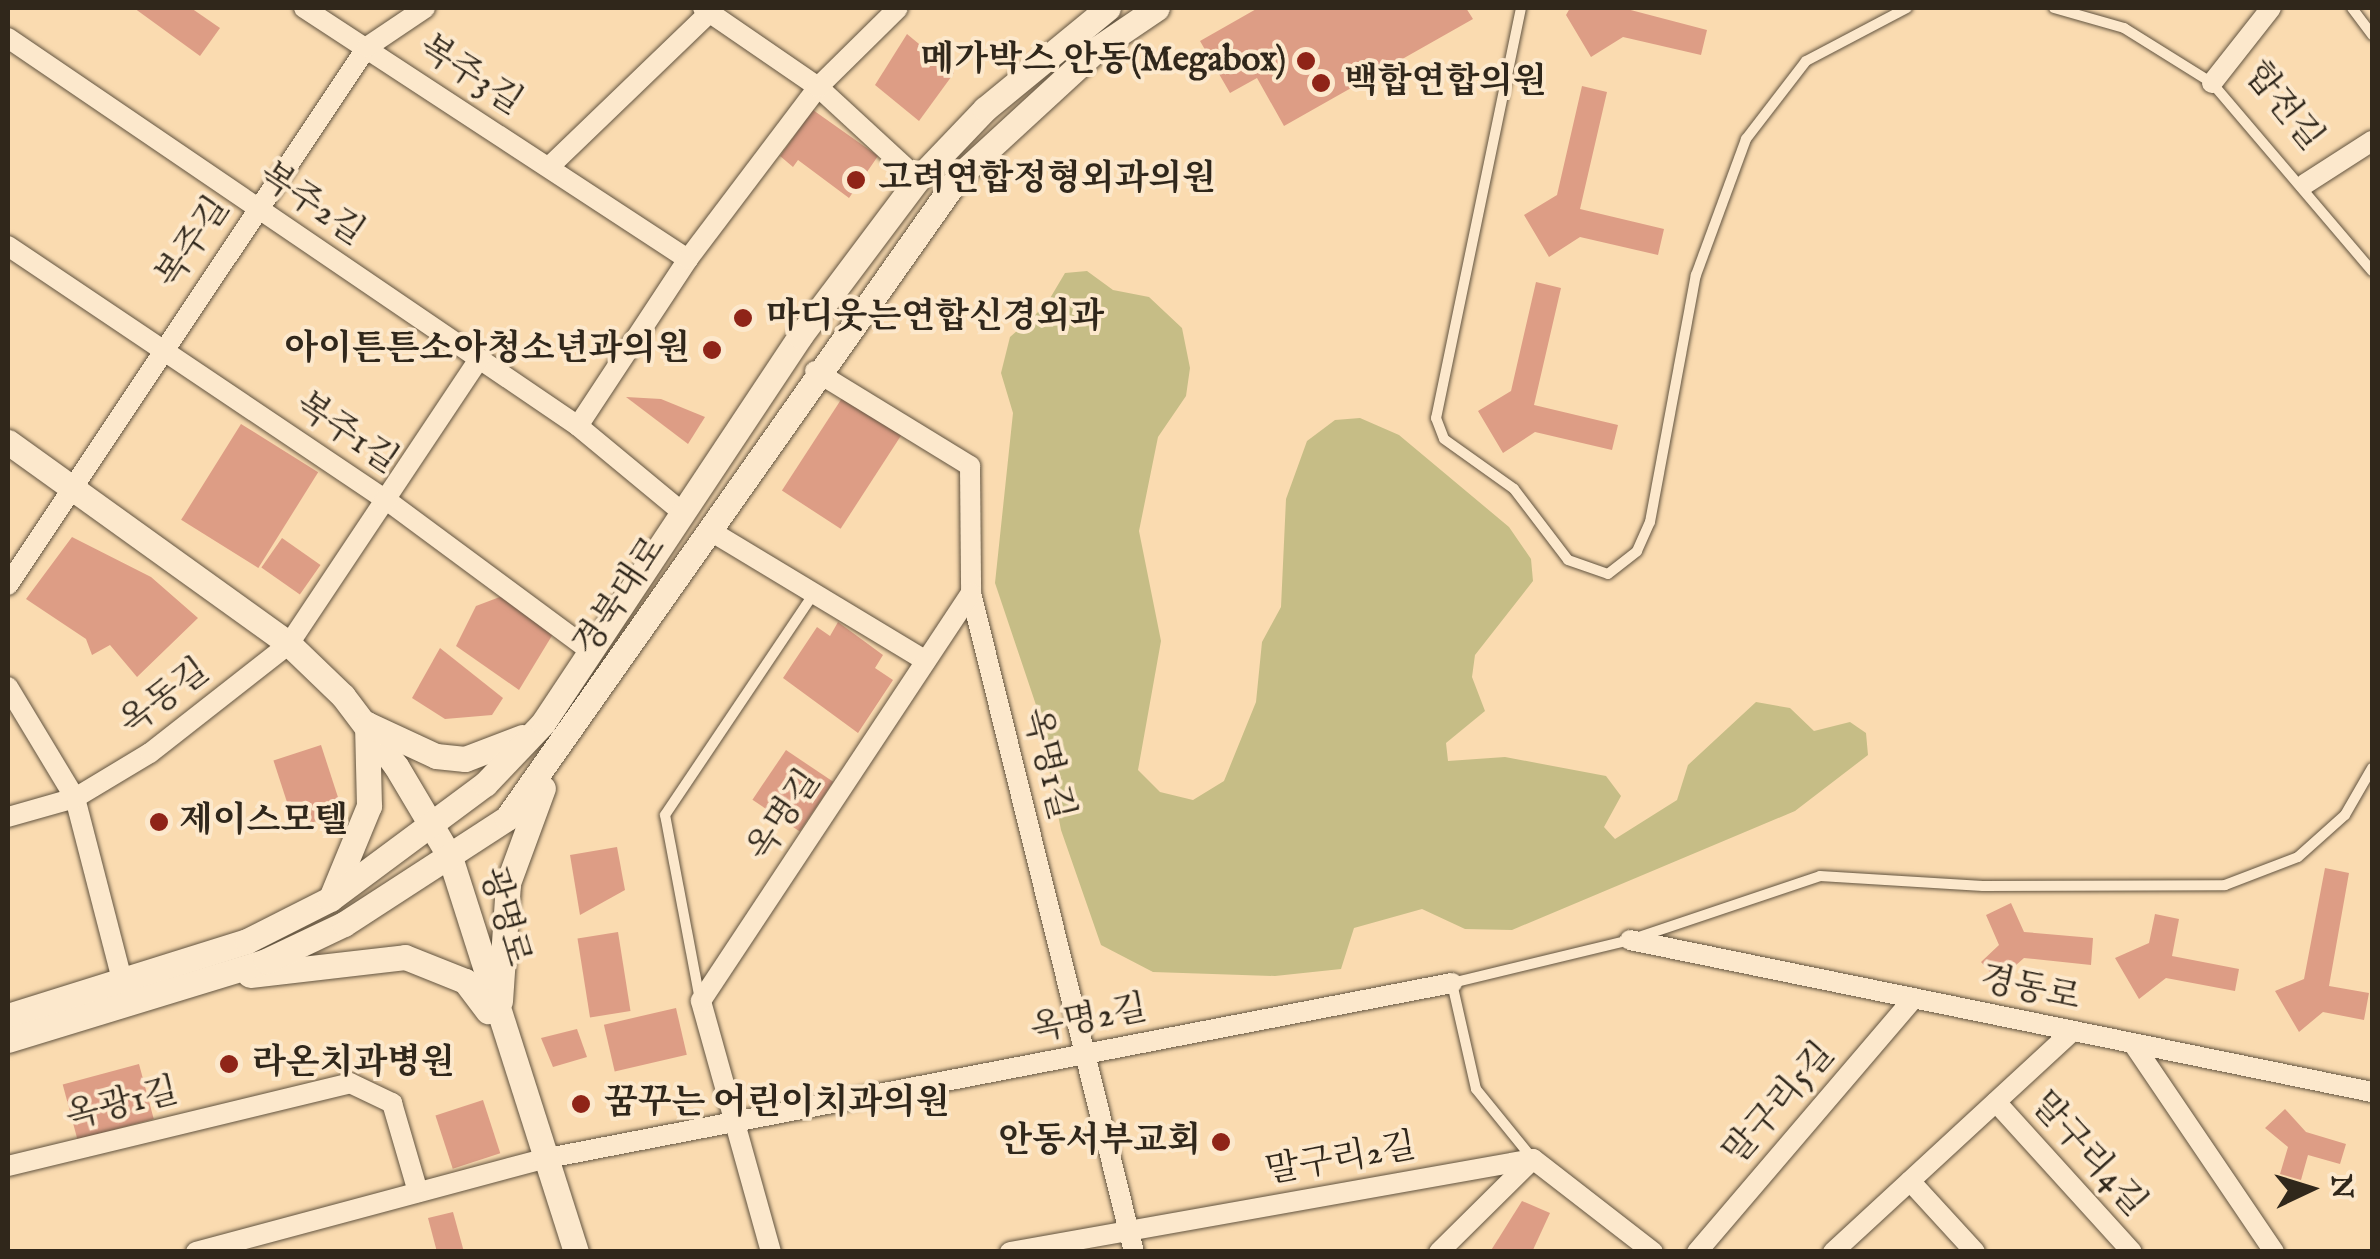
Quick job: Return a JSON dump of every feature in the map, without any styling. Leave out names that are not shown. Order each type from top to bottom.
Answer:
[{"type":"street","name":"복주3길","points":[[304,8],[688,259]]},
{"type":"street","name":"복주길","points":[[8,584],[161,350],[368,47],[425,8]]},
{"type":"street","points":[[578,426],[688,259],[818,87],[898,8]]},
{"type":"street","name":"경북대로","points":[[8,1016],[123,984],[247,940],[330,899],[435,823],[543,724],[683,512],[918,179],[984,109],[1108,8]]},
{"type":"street","name":"경북대로","points":[[8,1040],[225,978],[344,924],[507,818],[553,763],[815,371],[959,176],[1098,48],[1157,8]]},
{"type":"street","name":"합전길","points":[[2212,83],[2271,8]]},
{"type":"street","points":[[550,167],[705,11],[818,87],[918,179]]},
{"type":"street","name":"복주2길","points":[[8,38],[578,426],[683,512]]},
{"type":"street","name":"합전길","points":[[2304,184],[2372,141]]},
{"type":"street","name":"복주1길","points":[[8,246],[385,499],[592,652]]},
{"type":"street","points":[[289,644],[480,359]]},
{"type":"street","name":"옥명1길","points":[[815,371],[970,466],[971,593],[1131,1241]]},
{"type":"street","name":"광명로","points":[[8,442],[289,644],[366,724],[435,823],[450,857],[500,1026],[576,1252]]},
{"type":"street","points":[[709,530],[926,661]]},
{"type":"street","name":"옥명길","points":[[700,1001],[971,593]]},
{"type":"street","name":"옥동길","points":[[8,817],[75,798],[150,753],[289,644]]},
{"type":"street","points":[[8,688],[75,798],[123,984]]},
{"type":"street","points":[[330,899],[369,806],[366,724],[436,756],[465,759],[543,724]]},
{"type":"street","points":[[500,1026],[508,883],[553,763]]},
{"type":"street","name":"경동로","points":[[1630,940],[2372,1092]]},
{"type":"street","points":[[225,978],[405,957],[466,981],[500,1026]]},
{"type":"street","name":"옥명2길","points":[[544,1159],[1452,983]]},
{"type":"street","name":"말구리5길","points":[[1697,1252],[1913,999]]},
{"type":"street","points":[[700,1001],[729,1123],[770,1252]]},
{"type":"street","points":[[1833,1252],[2071,1032]]},
{"type":"street","points":[[2134,1045],[2274,1252]]},
{"type":"street","name":"옥광1길","points":[[8,1166],[350,1083],[392,1103],[418,1192]]},
{"type":"street","name":"말구리4길","points":[[1996,1102],[2132,1252]]},
{"type":"street","points":[[196,1252],[544,1159]]},
{"type":"street","points":[[1439,1252],[1533,1159],[1653,1252]]},
{"type":"street","name":"말구리2길","points":[[1010,1252],[1131,1241],[1533,1159]]},
{"type":"street","points":[[1910,1181],[1975,1252]]},
{"type":"lane","points":[[1521,8],[1436,418],[1444,439],[1514,489],[1568,560],[1608,574],[1637,551],[1650,522],[1696,275],[1746,139],[1806,61],[1907,8]]},
{"type":"lane","points":[[2054,8],[2124,28],[2212,83]]},
{"type":"lane","points":[[2352,8],[2372,35]]},
{"type":"lane","name":"합전길","points":[[2212,83],[2304,184]]},
{"type":"lane","points":[[2304,184],[2372,271]]},
{"type":"lane","points":[[700,1001],[664,815],[814,593]]},
{"type":"lane","points":[[1533,1159],[1476,1089],[1452,983],[1630,940],[1820,876],[1983,886],[2224,885],[2298,858],[2345,815],[2372,768]]},
{"type":"shaded area","points":[[1087,271],[1113,290],[1149,297],[1182,328],[1190,368],[1186,396],[1158,437],[1139,531],[1161,641],[1138,770],[1160,792],[1193,800],[1224,781],[1256,702],[1262,642],[1281,607],[1286,499],[1307,441],[1335,420],[1360,418],[1399,435],[1509,527],[1531,559],[1533,581],[1475,655],[1472,677],[1485,711],[1446,743],[1448,761],[1505,757],[1606,776],[1621,796],[1604,827],[1615,839],[1677,800],[1688,765],[1756,702],[1790,708],[1814,731],[1850,722],[1866,733],[1868,755],[1795,811],[1512,930],[1465,929],[1422,909],[1354,928],[1341,969],[1275,976],[1153,972],[1101,945],[1061,830],[1037,708],[995,583],[1013,413],[1001,373],[1010,337],[1046,305],[1065,273]]},
{"type":"building","points":[[134,8],[191,8],[220,28],[200,56]]},
{"type":"building","points":[[1258,8],[1466,8],[1473,19],[1284,126],[1257,78],[1230,93],[1200,41]]},
{"type":"building","points":[[1570,8],[1623,8],[1707,30],[1701,55],[1623,37],[1591,57],[1566,15]]},
{"type":"building","points":[[907,34],[954,73],[919,121],[875,85]]},
{"type":"building","points":[[1582,86],[1607,92],[1580,209],[1664,229],[1658,255],[1580,237],[1549,257],[1524,215],[1557,195]]},
{"type":"building","points":[[813,110],[878,156],[849,198],[798,160],[793,167],[780,156]]},
{"type":"building","points":[[1536,282],[1561,288],[1534,405],[1618,425],[1612,450],[1535,432],[1503,453],[1478,411],[1511,391]]},
{"type":"building","points":[[844,395],[903,433],[841,529],[782,491]]},
{"type":"building","points":[[626,397],[661,399],[705,417],[688,444]]},
{"type":"building","points":[[241,424],[318,472],[258,568],[181,520]]},
{"type":"building","points":[[72,537],[151,577],[198,618],[137,677],[110,645],[92,655],[86,639],[26,599]]},
{"type":"building","points":[[282,538],[321,565],[300,594],[261,567]]},
{"type":"building","points":[[505,595],[556,629],[519,690],[456,646],[476,606]]},
{"type":"building","points":[[838,622],[883,655],[875,668],[893,680],[858,733],[783,678],[817,627],[830,636]]},
{"type":"building","points":[[440,648],[503,698],[492,715],[445,719],[412,698]]},
{"type":"building","points":[[321,745],[343,813],[295,828],[273,760]]},
{"type":"building","points":[[786,750],[833,782],[800,832],[752,800]]},
{"type":"building","points":[[617,847],[625,890],[580,915],[570,855]]},
{"type":"building","points":[[2325,868],[2349,873],[2329,986],[2369,993],[2364,1020],[2323,1012],[2299,1032],[2275,991],[2304,979]]},
{"type":"building","points":[[2011,903],[2024,932],[2093,938],[2091,965],[2024,958],[1998,981],[1981,962],[1999,945],[1986,915]]},
{"type":"building","points":[[2155,914],[2179,919],[2172,956],[2239,969],[2235,991],[2166,978],[2139,999],[2115,958],[2149,943]]},
{"type":"building","points":[[618,932],[631,1011],[590,1017],[578,938]]},
{"type":"building","points":[[676,1008],[687,1055],[615,1071],[604,1025]]},
{"type":"building","points":[[577,1029],[587,1057],[553,1067],[541,1038]]},
{"type":"building","points":[[139,1064],[154,1119],[77,1140],[63,1084]]},
{"type":"building","points":[[483,1100],[500,1153],[453,1169],[435,1115]]},
{"type":"building","points":[[2285,1109],[2306,1132],[2346,1144],[2340,1164],[2308,1155],[2301,1180],[2280,1174],[2288,1147],[2265,1128]]},
{"type":"building","points":[[1522,1201],[1550,1213],[1532,1252],[1490,1252]]},
{"type":"building","points":[[453,1212],[464,1252],[437,1252],[428,1218]]},
{"type":"place","name":"메가박스 안동(Megabox)","points":[[1306,61]]},
{"type":"place","name":"백합연합의원","points":[[1321,83]]},
{"type":"place","name":"고려연합정형외과의원","points":[[856,180]]},
{"type":"place","name":"마디웃는연합신경외과","points":[[743,318]]},
{"type":"place","name":"아이튼튼소아청소년과의원","points":[[712,350]]},
{"type":"place","name":"제이스모텔","points":[[159,822]]},
{"type":"place","name":"라온치과병원","points":[[229,1064]]},
{"type":"place","name":"꿈꾸는 어린이치과의원","points":[[581,1104]]},
{"type":"place","name":"안동서부교회","points":[[1221,1142]]}]
